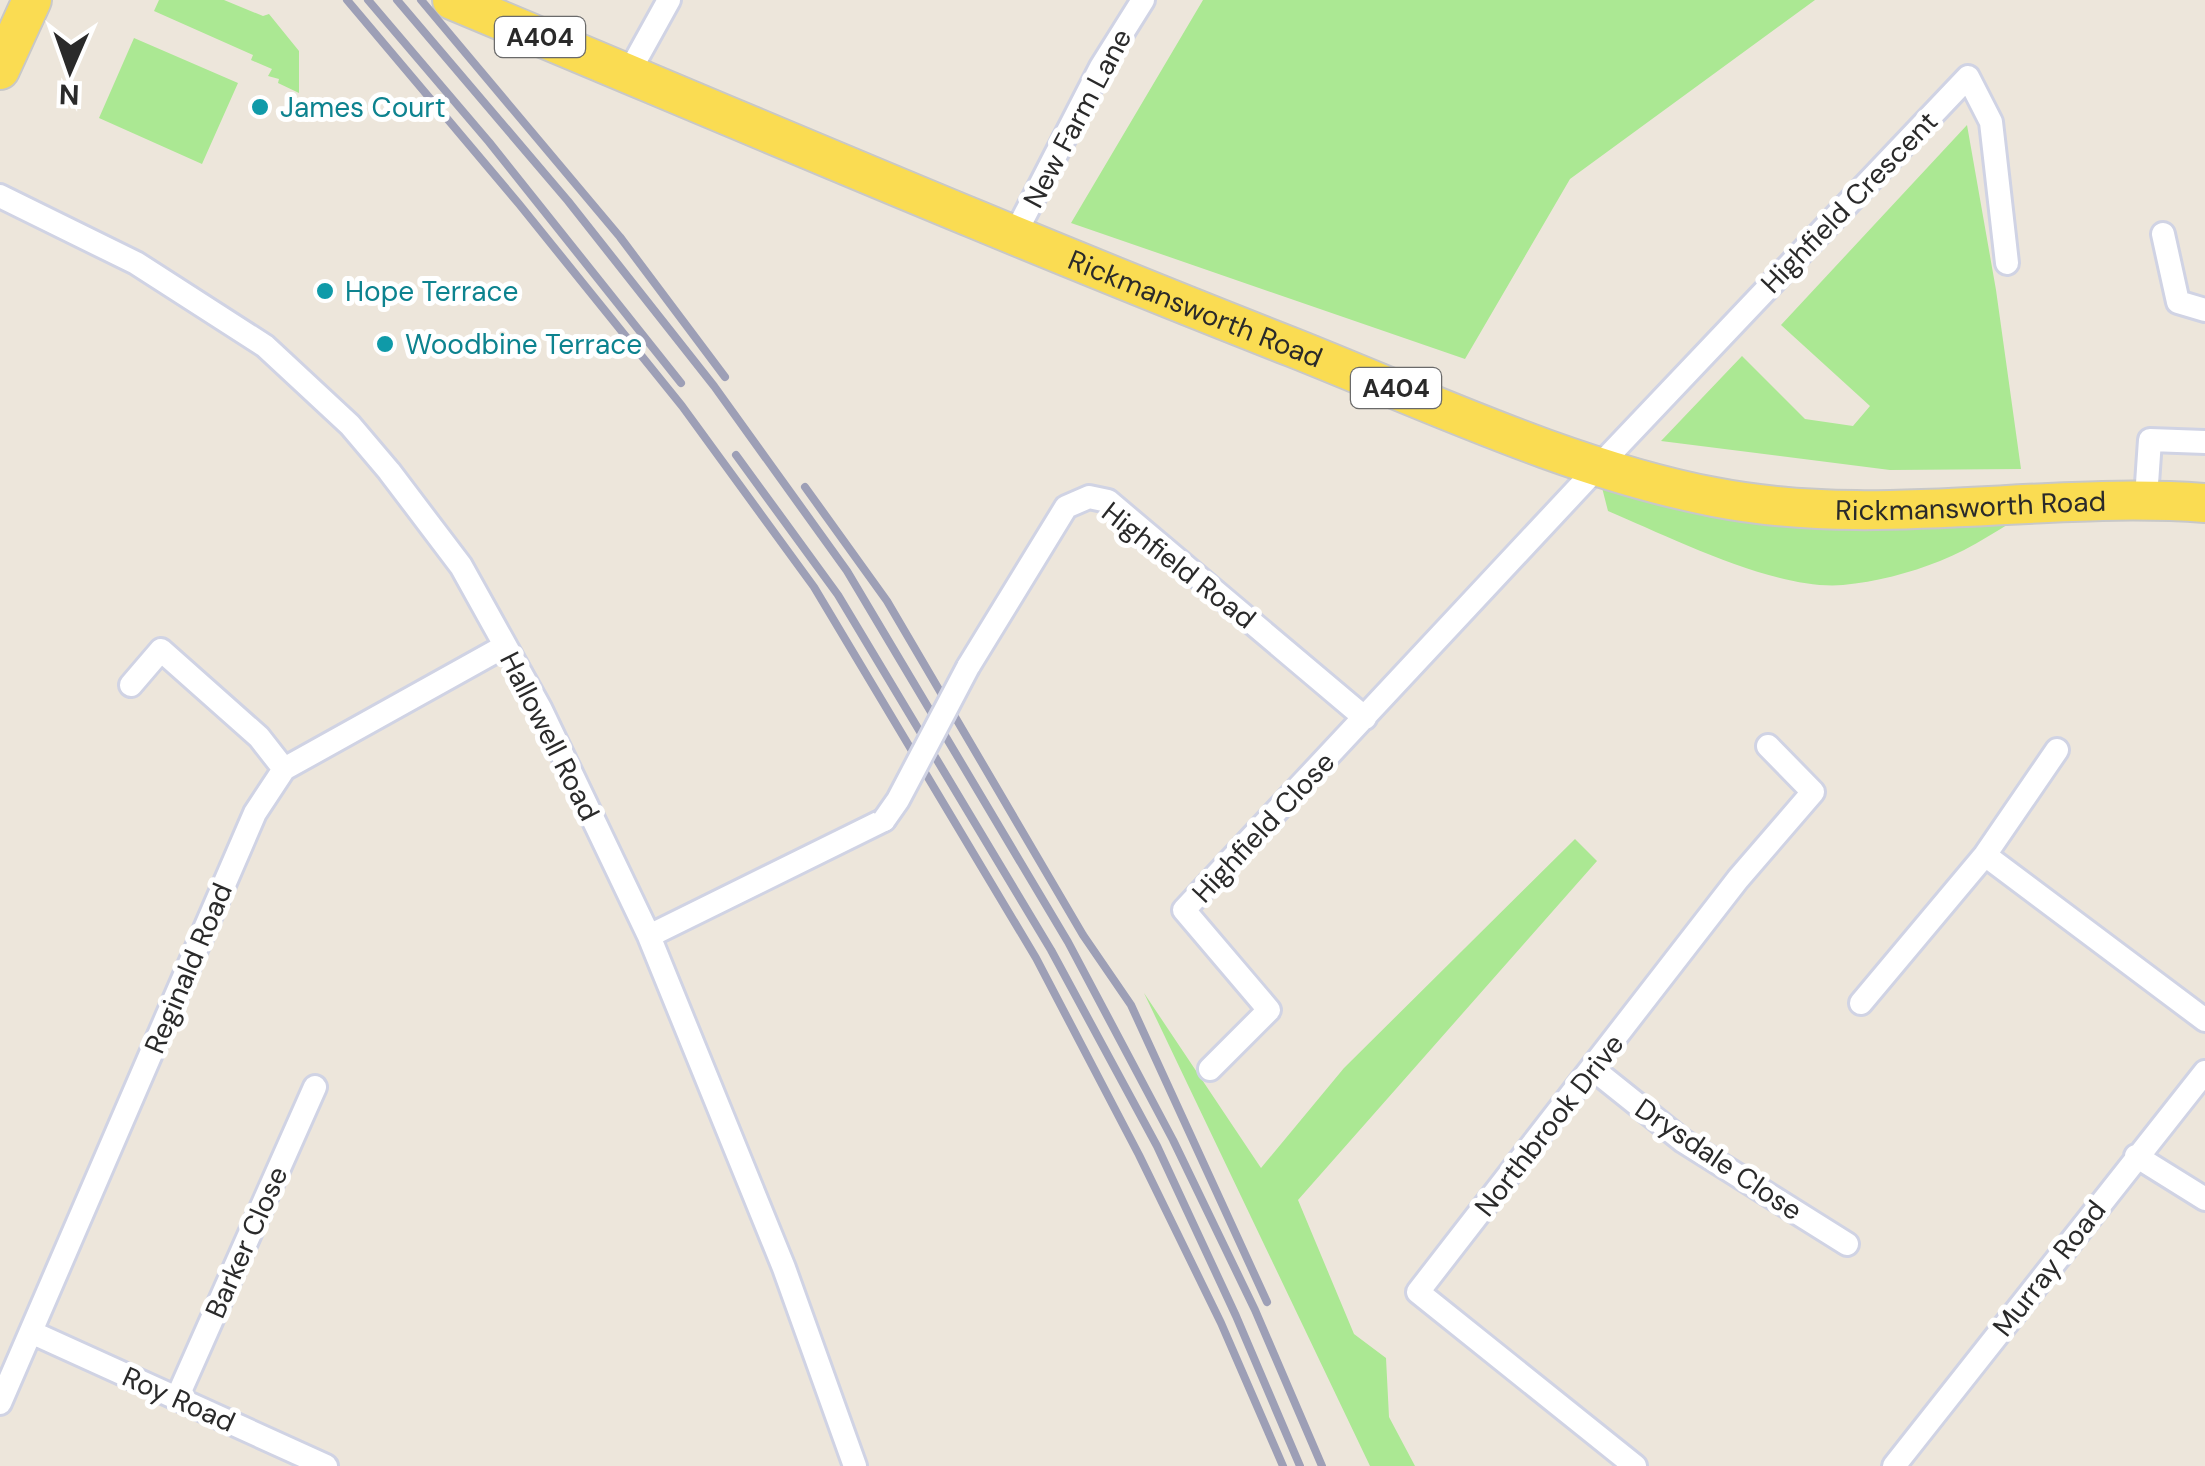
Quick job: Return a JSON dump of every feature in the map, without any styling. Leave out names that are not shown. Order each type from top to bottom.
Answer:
[{"type":"main road","points":[[0,70],[32,0]]},
{"type":"main road","name":"Rickmansworth Road","points":[[452,0],[1013,238],[1597,468],[1713,498],[1874,513],[2146,498],[2205,503]]},
{"type":"street","points":[[628,74],[669,0]]},
{"type":"street","name":"New Farm Lane","points":[[1013,238],[1101,68],[1143,0]]},
{"type":"street","name":"Highfield Crescent","points":[[1597,468],[1968,76],[1992,122],[2007,263]]},
{"type":"street","name":"Hallowell Road","points":[[0,196],[136,263],[266,346],[363,440],[461,566],[540,708],[649,936],[784,1268],[855,1466]]},
{"type":"street","points":[[2164,234],[2178,302],[2205,310]]},
{"type":"street","points":[[2146,498],[2150,440],[2205,442]]},
{"type":"street","points":[[1365,718],[1597,468]]},
{"type":"street","name":"Highfield Road","points":[[649,936],[884,820],[968,667],[1066,507],[1088,497],[1108,502],[1365,718]]},
{"type":"street","name":"Reginald Road","points":[[0,1403],[255,813],[284,769],[505,646]]},
{"type":"street","points":[[131,685],[161,650],[259,737],[284,769]]},
{"type":"street","name":"Highfield Close","points":[[1210,1069],[1269,1010],[1184,910],[1365,718]]},
{"type":"street","name":"Northbrook Drive","points":[[1635,1466],[1418,1292],[1738,879],[1813,792],[1768,746]]},
{"type":"street","points":[[1861,1003],[1985,855],[2058,750]]},
{"type":"street","points":[[1985,855],[2205,1020]]},
{"type":"street","name":"Drysdale Close","points":[[1593,1069],[1683,1140],[1847,1244]]},
{"type":"street","name":"Murray Road","points":[[1894,1466],[2205,1072]]},
{"type":"street","name":"Barker Close","points":[[178,1398],[315,1086]]},
{"type":"street","points":[[2136,1156],[2205,1200]]},
{"type":"street","name":"Roy Road","points":[[31,1332],[326,1466]]},
{"type":"green space","points":[[159,0],[224,0],[263,16],[269,14],[299,51],[299,93],[268,76],[272,69],[251,60],[253,55],[154,11]]},
{"type":"green space","points":[[1203,0],[1815,0],[1570,179],[1465,359],[1071,223]]},
{"type":"green space","points":[[134,38],[238,83],[202,164],[99,118]]},
{"type":"green space","points":[[1967,125],[1996,290],[2021,469],[1890,470],[1661,441],[1742,356],[1805,419],[1853,426],[1870,406],[1781,325]]},
{"type":"green space","points":[[1597,468],[1713,497],[2041,504],[1966,549],[1929,565],[1867,582],[1816,585],[1724,560],[1608,511]]},
{"type":"green space","points":[[1575,839],[1597,861],[1298,1200],[1354,1334],[1386,1358],[1389,1417],[1415,1466],[1370,1466],[1144,993],[1261,1168],[1344,1068]]},
{"type":"railway","points":[[347,0],[682,406],[814,587],[1036,958],[1221,1323],[1283,1466]]},
{"type":"railway","points":[[368,0],[489,142],[681,383]]},
{"type":"railway","points":[[397,0],[568,201],[714,386],[847,571],[1068,942],[1173,1140],[1255,1310],[1322,1466]]},
{"type":"railway","points":[[421,0],[620,237],[725,377]]},
{"type":"railway","points":[[736,455],[838,595],[1051,950],[1157,1146],[1300,1466]]},
{"type":"railway","points":[[805,487],[887,601],[1083,935],[1131,1005],[1267,1302]]},
{"type":"place","name":"James Court","points":[[260,107]]},
{"type":"place","name":"Hope Terrace","points":[[325,291]]},
{"type":"place","name":"Woodbine Terrace","points":[[385,344]]}]
